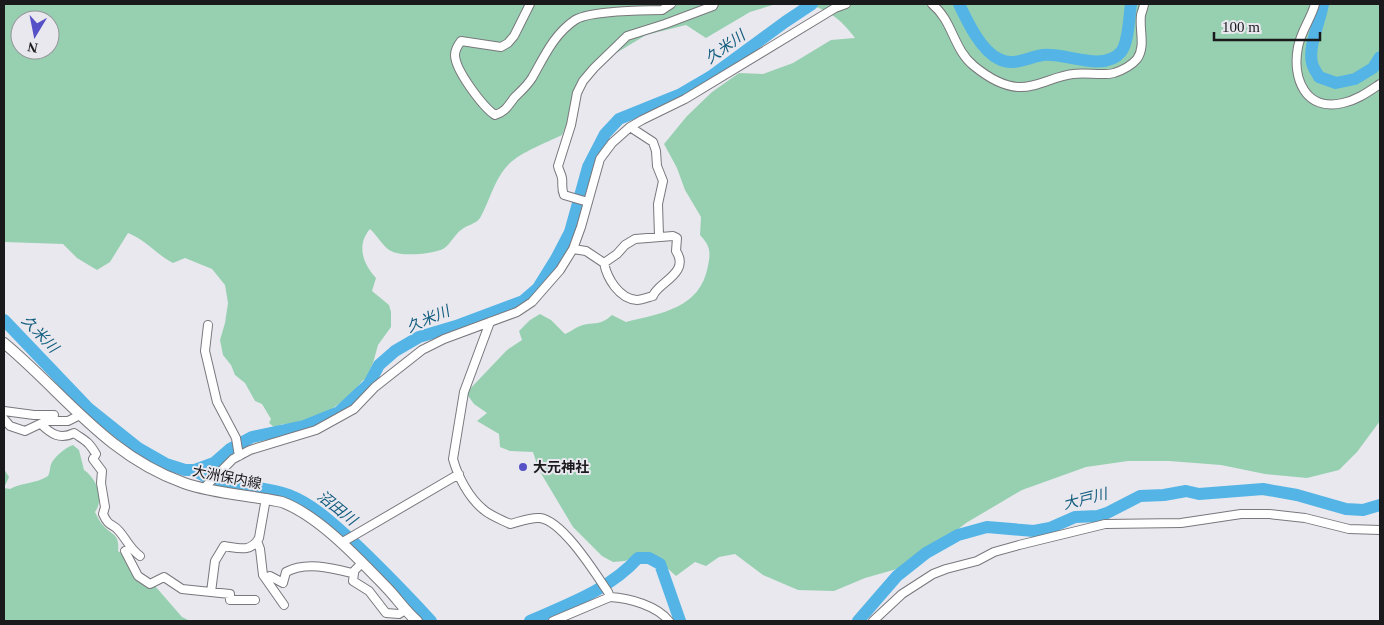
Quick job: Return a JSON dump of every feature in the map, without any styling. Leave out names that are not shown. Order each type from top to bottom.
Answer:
[{"type":"main road","name":"大洲保内線","points":[[4,343],[30,365],[99,433],[137,461],[183,482],[266,498],[294,506],[307,514],[343,542],[417,621]]},
{"type":"street","points":[[530,4],[514,36],[508,43],[501,46],[461,41],[457,46],[455,56],[459,69],[486,109],[495,115],[502,113],[523,89],[550,46],[562,31],[576,19],[592,15],[662,10],[671,4]]},
{"type":"street","points":[[586,202],[564,195],[561,189],[562,177],[558,166],[571,125],[577,93],[583,81],[627,36],[665,24],[714,4]]},
{"type":"street","points":[[204,487],[232,459],[250,450],[316,430],[354,409],[375,388],[422,350],[444,339],[517,312],[532,302],[560,270],[572,249],[600,159],[612,144],[630,127],[685,99],[835,8],[846,4]]},
{"type":"street","points":[[932,4],[948,23],[957,46],[973,66],[1000,82],[1016,87],[1030,87],[1071,74],[1112,74],[1126,68],[1136,60],[1142,50],[1141,15],[1144,4]]},
{"type":"street","points":[[1314,4],[1298,46],[1297,77],[1303,89],[1313,100],[1327,105],[1341,104],[1358,99],[1380,84]]},
{"type":"street","points":[[630,127],[653,142],[656,151],[657,166],[662,182],[658,204],[659,236]]},
{"type":"street","points":[[572,249],[586,251],[604,262],[613,286],[636,300],[654,296],[655,292],[669,281],[676,272],[680,256],[676,251],[678,238],[659,236],[635,239],[604,262]]},
{"type":"street","points":[[490,322],[464,392],[453,459],[459,474],[470,494],[484,511],[510,524],[541,518],[549,521],[571,540],[609,595]]},
{"type":"street","points":[[208,326],[206,351],[217,402],[236,438],[239,456]]},
{"type":"street","points":[[4,411],[34,415],[54,415]]},
{"type":"street","points":[[4,419],[10,426],[25,431],[50,420],[68,421],[80,415]]},
{"type":"street","points":[[41,424],[49,433],[66,437],[74,434],[93,446],[96,454],[93,459],[102,471],[100,483],[106,509],[103,514],[106,520],[117,529],[130,548],[140,556]]},
{"type":"street","points":[[343,542],[459,474]]},
{"type":"street","points":[[211,592],[215,561],[224,546],[243,549],[251,548],[257,542],[266,498]]},
{"type":"street","points":[[873,621],[902,594],[934,574],[977,561],[994,552],[1105,524],[1181,523],[1241,514],[1269,514],[1305,518],[1349,529],[1380,530]]},
{"type":"street","points":[[257,542],[260,548],[262,574],[284,605]]},
{"type":"street","points":[[125,551],[138,576],[150,584],[164,578],[182,589],[230,594],[230,600],[255,600]]},
{"type":"street","points":[[362,563],[354,573],[353,581],[369,591],[386,613],[399,614],[405,610]]},
{"type":"street","points":[[265,578],[270,576],[283,583],[286,572],[302,566],[333,568],[354,573]]},
{"type":"street","points":[[553,621],[609,595],[644,605],[662,613],[669,621]]},
{"type":"green space","points":[[4,4],[776,4],[750,12],[706,38],[686,25],[646,35],[608,58],[584,84],[562,135],[527,152],[509,164],[496,183],[480,218],[463,228],[443,249],[417,254],[396,253],[385,247],[370,229],[363,241],[363,254],[371,273],[376,278],[372,291],[389,305],[391,327],[378,345],[366,379],[362,381],[352,394],[321,417],[306,423],[283,424],[274,427],[269,423],[271,419],[262,404],[255,401],[245,383],[235,375],[231,365],[223,355],[220,340],[228,303],[225,285],[212,269],[185,258],[173,263],[140,239],[128,233],[110,262],[97,270],[77,258],[63,244],[4,242]]},
{"type":"green space","points":[[801,4],[1380,4],[1380,421],[1357,452],[1339,470],[1307,478],[1265,474],[1221,465],[1169,461],[1128,461],[1086,467],[1022,490],[966,523],[932,550],[904,567],[865,578],[834,591],[798,590],[763,575],[735,554],[719,557],[706,566],[695,562],[676,576],[655,557],[638,555],[625,561],[613,562],[602,556],[573,527],[539,470],[533,452],[510,451],[500,447],[499,434],[477,421],[487,413],[474,404],[466,393],[507,350],[522,340],[519,331],[530,320],[540,314],[551,320],[565,334],[580,326],[603,321],[612,315],[626,322],[665,312],[677,307],[697,292],[704,280],[708,266],[709,249],[700,235],[701,217],[685,190],[677,168],[664,144],[687,116],[712,92],[739,73],[763,74],[793,63],[831,40],[855,38],[832,15],[818,7]]},
{"type":"green space","points":[[73,445],[79,450],[84,470],[92,478],[98,489],[99,501],[95,512],[101,523],[118,540],[118,551],[125,556],[145,585],[155,586],[182,617],[190,621],[4,621],[4,488],[10,489],[48,476],[51,464],[55,458]]},
{"type":"green space","points":[[4,469],[9,477],[4,488]]},
{"type":"waterway","name":"久米川","points":[[4,320],[88,408],[138,448],[166,464],[185,470],[195,470],[214,463],[230,449],[252,437],[304,426],[339,412],[369,384],[379,365],[395,351],[419,337],[456,326],[523,301],[538,288],[556,259],[570,232],[588,167],[605,134],[619,119],[681,94],[710,77],[812,4]]},
{"type":"waterway","name":"久米川","points":[[959,4],[975,35],[986,49],[999,59],[1010,62],[1043,55],[1094,61],[1104,61],[1113,58],[1124,48],[1131,4]]},
{"type":"waterway","name":"久米川","points":[[1323,4],[1311,56],[1319,77],[1336,83],[1355,79],[1373,68],[1380,57]]},
{"type":"waterway","name":"沼田川","points":[[195,470],[215,480],[278,492],[305,503],[348,537],[431,621]]},
{"type":"waterway","name":"大戸川","points":[[858,621],[897,576],[926,553],[958,535],[987,527],[1034,531],[1050,528],[1075,517],[1098,516],[1140,496],[1164,495],[1186,491],[1199,494],[1263,489],[1297,495],[1346,509],[1363,510],[1380,505]]},
{"type":"waterway","name":"沼田川","points":[[530,621],[601,588],[627,569],[638,558],[649,558],[660,564],[680,621]]},
{"type":"place","name":"大元神社","points":[[523,467]]}]
